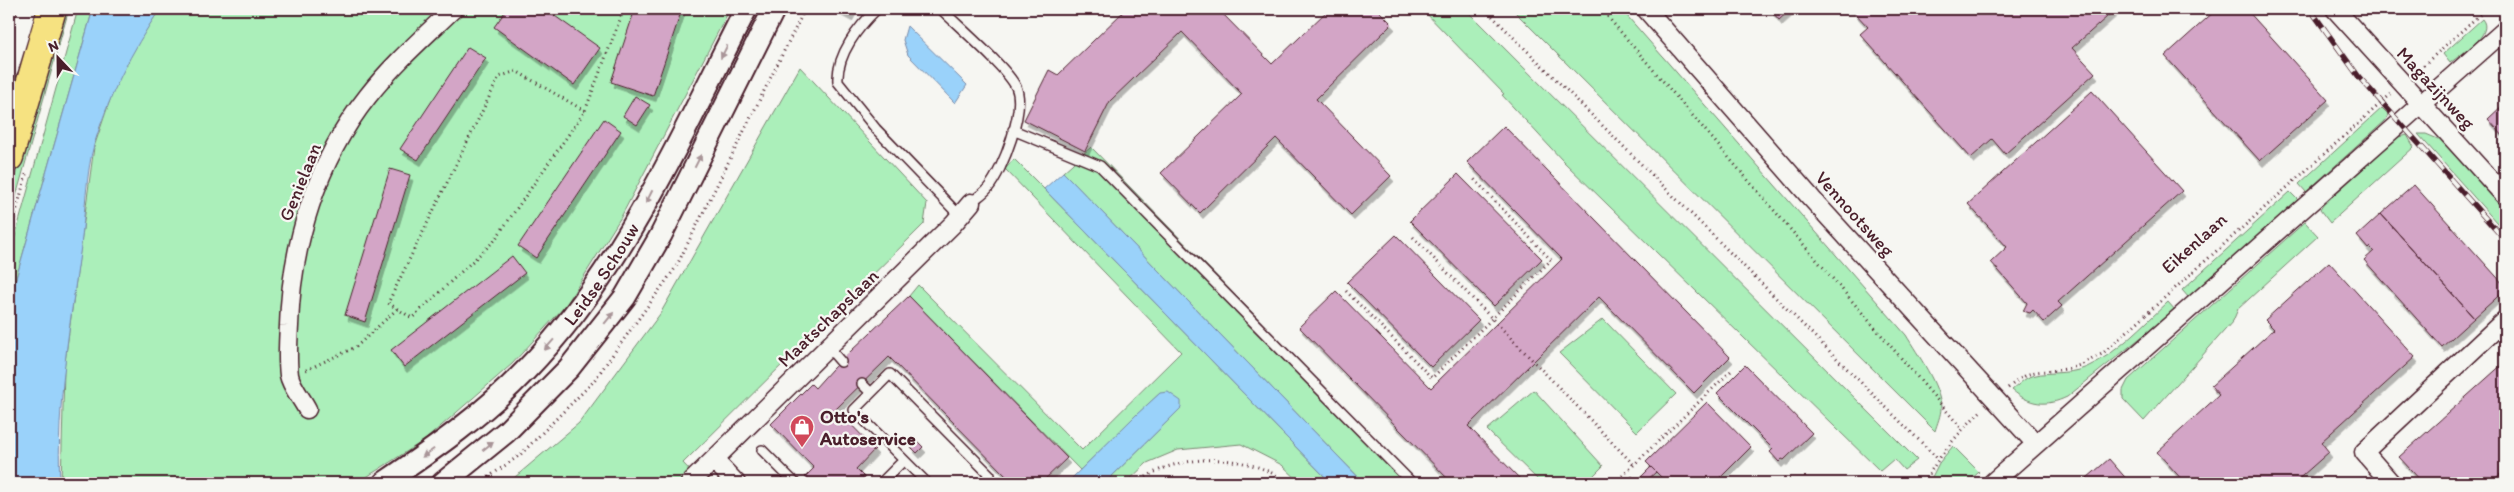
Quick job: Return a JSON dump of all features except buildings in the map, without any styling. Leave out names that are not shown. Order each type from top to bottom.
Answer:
[{"type":"main road","points":[[9,157],[52,9]]},
{"type":"street","points":[[9,70],[14,34],[27,9]]},
{"type":"street","name":"Genielaan","points":[[307,409],[290,377],[290,298],[296,256],[308,212],[324,170],[342,134],[367,97],[410,49],[453,9]]},
{"type":"street","name":"Leidse Schouw","points":[[384,483],[438,446],[483,410],[526,371],[571,319],[605,272],[642,210],[746,9]]},
{"type":"street","name":"Leidse Schouw","points":[[443,483],[506,432],[569,368],[625,297],[661,235],[774,9]]},
{"type":"street","name":"Vennootsweg","points":[[1646,9],[1812,199],[2036,444]]},
{"type":"street","name":"Magazijnweg","points":[[2335,9],[2505,196]]},
{"type":"street","points":[[1992,483],[2505,30]]},
{"type":"street","name":"Maatschapslaan","points":[[690,483],[953,224],[965,209]]},
{"type":"street","points":[[2391,483],[2364,452],[2505,320]]},
{"type":"street","points":[[714,460],[736,483]]},
{"type":"lane","points":[[877,9],[852,38],[837,74],[838,82],[876,129],[965,209],[989,187],[1008,148],[1018,112],[1016,87],[1006,73],[941,9]]},
{"type":"lane","points":[[1013,130],[1100,166],[1412,483]]},
{"type":"lane","points":[[828,347],[841,362]]},
{"type":"lane","points":[[926,483],[854,410],[890,374],[990,476],[982,483]]},
{"type":"lane","points":[[862,384],[871,393]]},
{"type":"lane","points":[[762,450],[795,483]]},
{"type":"lane","points":[[881,483],[904,460]]},
{"type":"path","points":[[585,111],[516,71],[499,77],[388,303],[412,318],[494,240],[585,111],[624,9]]},
{"type":"path","points":[[1485,9],[1938,458]]},
{"type":"path","points":[[1600,9],[1962,429]]},
{"type":"path","name":"Eikenlaan","points":[[1924,483],[1938,458],[1962,429],[1994,399],[2029,373],[2066,369],[2084,364],[2102,354],[2486,9]]},
{"type":"path","points":[[1346,291],[1432,378],[1551,260],[1474,179]]},
{"type":"path","points":[[1413,237],[1634,465]]},
{"type":"path","points":[[290,377],[356,347],[398,308]]},
{"type":"path","points":[[1615,483],[1733,369]]},
{"type":"path","points":[[1138,483],[1144,478],[1175,465],[1205,460],[1231,460],[1258,468],[1287,483]]},
{"type":"green space","points":[[35,9],[41,9],[9,119],[9,99]]},
{"type":"green space","points":[[63,9],[69,9],[9,221],[9,197]]},
{"type":"green space","points":[[78,9],[93,9],[9,303],[9,258]]},
{"type":"green space","points":[[160,9],[730,9],[621,217],[566,305],[512,364],[425,440],[357,483],[61,483],[64,369],[94,147],[115,85],[135,46]]},
{"type":"green space","points":[[1422,9],[1465,9],[1917,460],[1904,470],[1894,459],[1880,471],[1562,160],[1502,95],[1504,94]]},
{"type":"green space","points":[[1512,9],[1621,9],[1906,335],[1928,370],[1940,399],[1941,411],[1935,431]]},
{"type":"green space","points":[[2482,19],[2485,25],[2480,37],[2450,63],[2443,54]]},
{"type":"green space","points":[[800,67],[927,203],[924,224],[683,463],[702,483],[508,483],[579,423],[660,314]]},
{"type":"green space","points":[[2382,108],[2389,115],[2385,121],[2306,192],[2299,184]]},
{"type":"green space","points":[[2418,134],[2440,138],[2505,211],[2505,232]]},
{"type":"green space","points":[[2407,135],[2414,147],[2330,223],[2320,210],[2323,205],[2398,137]]},
{"type":"green space","points":[[1091,147],[1418,483],[1364,483],[1063,172]]},
{"type":"green space","points":[[1014,159],[1331,483],[1301,483],[1282,465],[1241,444],[1178,450],[1147,463],[1126,483],[1105,483],[1181,408],[1160,393],[1080,470],[909,296],[918,285],[1082,450],[1181,352],[1005,169]]},
{"type":"green space","points":[[2290,192],[2298,200],[2189,298],[2182,290]]},
{"type":"green space","points":[[2305,222],[2318,236],[2238,309],[2233,321],[2144,421],[2123,399],[2123,390],[2128,380]]},
{"type":"green space","points":[[2168,302],[2175,310],[2067,397],[2052,402],[2038,403],[2025,399],[2012,390],[2025,379],[2033,376],[2080,370],[2098,361],[2130,338]]},
{"type":"green space","points":[[1603,319],[1676,394],[1637,432],[1559,353]]},
{"type":"green space","points":[[1534,390],[1603,466],[1586,483],[1541,483],[1487,430]]},
{"type":"green space","points":[[1953,446],[1979,472],[1967,483],[1929,483],[1939,463]]},
{"type":"water","points":[[93,9],[160,9],[140,41],[114,91],[91,156],[62,394],[59,453],[60,483],[14,483],[9,466],[9,303]]},
{"type":"water","points":[[907,26],[967,85],[955,103],[908,55],[903,40]]},
{"type":"water","points":[[1063,172],[1364,483],[1331,483],[1044,189]]},
{"type":"water","points":[[1168,392],[1181,401],[1181,408],[1105,483],[1067,483],[1160,393]]},
{"type":"railway","points":[[2310,9],[2359,77],[2505,240]]},
{"type":"place","name":"Otto's Autoservice","points":[[802,448]]}]
